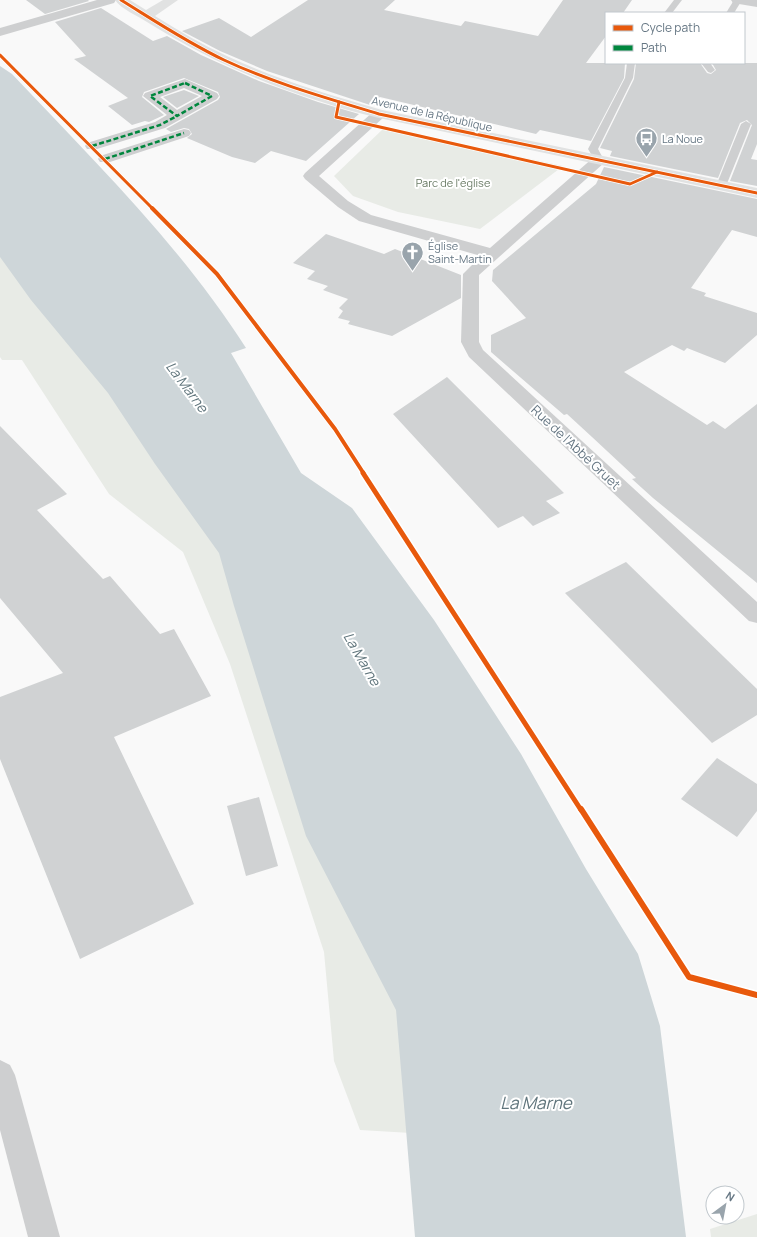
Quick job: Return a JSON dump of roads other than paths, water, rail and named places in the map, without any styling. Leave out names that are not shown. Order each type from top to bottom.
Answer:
[{"type":"main road","name":"Avenue de la République","points":[[121,0],[205,50],[244,68],[286,84],[379,114],[757,193]]},
{"type":"main road","points":[[147,16],[172,0]]},
{"type":"street","points":[[0,32],[110,0]]},
{"type":"street","points":[[738,0],[757,4]]},
{"type":"street","points":[[379,114],[310,176],[343,204],[365,218],[492,254]]},
{"type":"street","points":[[92,146],[160,125],[177,116]]},
{"type":"street","points":[[105,159],[184,133]]},
{"type":"street","name":"Rue de l'Abbé Gruet","points":[[598,160],[471,274],[470,342],[475,353],[757,616]]},
{"type":"street","points":[[0,1075],[44,1237]]},
{"type":"lane","points":[[669,12],[678,0]]},
{"type":"lane","points":[[731,12],[738,0]]},
{"type":"lane","points":[[598,160],[593,149],[629,78],[631,64]]},
{"type":"lane","points":[[721,186],[746,124]]},
{"type":"water","name":"La Marne","points":[[0,66],[12,74],[105,172],[194,274],[246,348],[231,353],[301,473],[352,508],[434,620],[521,754],[586,869],[638,954],[660,1026],[686,1237],[415,1237],[396,1010],[306,836],[234,606],[219,553],[155,464],[108,393],[31,300],[0,257]]},
{"type":"place","name":"La Noue","points":[[647,158]]},
{"type":"place","name":"Église Saint-Martin","points":[[413,272]]},
{"type":"park label","name":"Parc de l'église","points":[[453,183]]}]
